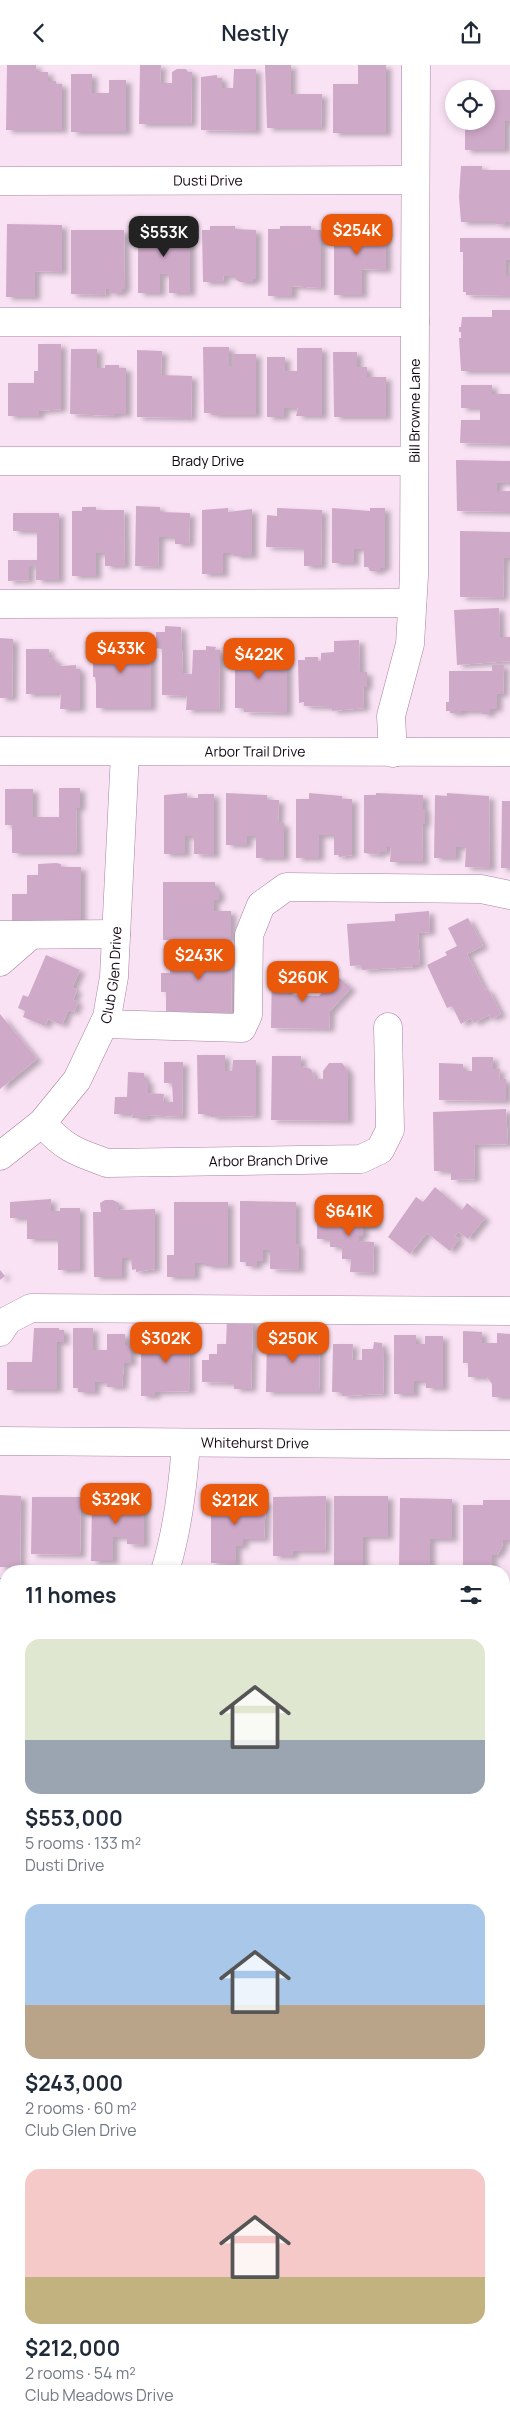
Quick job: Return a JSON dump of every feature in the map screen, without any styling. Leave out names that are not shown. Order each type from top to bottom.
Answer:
[{"type":"street","name":"Bill Browne Lane","points":[[393,753],[391,716],[410,644],[412,603],[416,65]]},
{"type":"street","name":"Dusti Drive","points":[[0,181],[415,180]]},
{"type":"street","points":[[0,323],[415,322]]},
{"type":"street","name":"Brady Drive","points":[[0,461],[414,461]]},
{"type":"street","points":[[0,604],[412,603]]},
{"type":"street","name":"Arbor Trail Drive","points":[[0,751],[125,753],[510,752]]},
{"type":"street","name":"Club Glen Drive","points":[[0,1157],[42,1123],[77,1080],[104,1024],[114,977],[125,753]]},
{"type":"street","points":[[104,1024],[242,1028],[248,1015],[249,935],[261,905],[286,887],[481,889],[510,895]]},
{"type":"street","points":[[0,935],[116,933]]},
{"type":"street","points":[[0,962],[31,935]]},
{"type":"street","name":"Arbor Branch Drive","points":[[42,1123],[55,1138],[71,1150],[107,1163],[361,1159],[380,1150],[390,1130],[388,1027]]},
{"type":"street","points":[[0,1333],[8,1320],[30,1308],[510,1311]]},
{"type":"street","name":"Whitehurst Drive","points":[[0,1441],[510,1445]]},
{"type":"street","points":[[167,1565],[172,1550],[182,1493],[186,1443]]},
{"type":"building","points":[[7,65],[36,65],[36,72],[48,72],[48,81],[56,81],[56,84],[62,84],[62,130],[6,130]]},
{"type":"building","points":[[140,65],[161,65],[160,83],[172,83],[172,72],[177,69],[186,69],[188,72],[192,72],[191,124],[139,124]]},
{"type":"building","points":[[265,65],[291,65],[291,94],[322,94],[321,128],[267,128]]},
{"type":"building","points":[[358,65],[386,65],[386,133],[333,133],[333,84],[358,84]]},
{"type":"building","points":[[234,69],[256,69],[256,131],[201,130],[201,77],[217,75],[217,78],[222,78],[222,88],[233,88]]},
{"type":"building","points":[[71,74],[92,74],[92,93],[109,93],[109,80],[126,80],[126,132],[71,132]]},
{"type":"building","points":[[495,90],[510,90],[510,121],[505,121],[505,150],[465,150],[465,130],[495,130]]},
{"type":"building","points":[[461,166],[482,166],[482,170],[510,170],[510,222],[506,222],[506,225],[496,224],[496,222],[461,222],[459,197]]},
{"type":"building","points":[[7,224],[62,225],[62,272],[35,271],[35,297],[6,297]]},
{"type":"building","points":[[146,225],[190,225],[190,293],[169,293],[169,274],[160,274],[160,293],[138,293],[138,228],[146,228]]},
{"type":"building","points":[[210,226],[235,226],[235,229],[256,230],[256,279],[253,279],[253,282],[240,282],[236,280],[236,276],[223,276],[224,282],[203,282],[202,230],[210,230]]},
{"type":"building","points":[[280,226],[311,226],[311,230],[321,230],[321,288],[292,286],[292,296],[268,296],[268,229],[280,229]]},
{"type":"building","points":[[334,226],[386,226],[386,270],[362,269],[362,295],[334,295]]},
{"type":"building","points":[[71,230],[124,230],[125,289],[122,289],[122,293],[109,293],[109,289],[106,289],[105,295],[71,294]]},
{"type":"building","points":[[460,238],[510,238],[510,260],[506,260],[506,276],[510,276],[510,296],[466,295],[466,292],[463,292],[463,252],[460,252]]},
{"type":"building","points":[[492,310],[510,310],[510,371],[461,371],[459,338],[461,338],[461,332],[459,332],[459,327],[461,327],[462,317],[492,317]]},
{"type":"building","points":[[38,344],[61,344],[61,409],[39,411],[39,416],[8,416],[8,383],[34,383],[34,371],[38,371]]},
{"type":"building","points":[[203,347],[229,347],[229,366],[233,366],[233,354],[256,354],[256,415],[212,415],[212,413],[204,413]]},
{"type":"building","points":[[297,348],[322,348],[322,416],[296,416],[298,408],[284,408],[284,417],[267,417],[267,357],[285,357],[285,371],[297,371]]},
{"type":"building","points":[[71,349],[97,349],[97,368],[105,368],[105,365],[119,365],[119,368],[126,368],[126,414],[115,414],[115,416],[70,414]]},
{"type":"building","points":[[137,350],[162,351],[161,375],[192,376],[191,418],[137,417]]},
{"type":"building","points":[[333,352],[357,352],[357,367],[367,367],[367,377],[386,377],[386,417],[334,417]]},
{"type":"building","points":[[461,385],[492,385],[492,394],[510,394],[510,444],[460,443],[461,420],[480,420],[480,408],[461,408]]},
{"type":"building","points":[[456,460],[510,461],[510,483],[497,483],[497,491],[510,491],[510,512],[457,511]]},
{"type":"building","points":[[136,506],[160,507],[160,512],[190,513],[189,544],[175,544],[175,537],[159,537],[158,567],[135,566]]},
{"type":"building","points":[[82,507],[96,507],[96,510],[124,510],[125,566],[105,566],[105,553],[96,553],[96,576],[72,576],[72,511],[82,511]]},
{"type":"building","points":[[228,508],[228,512],[252,509],[252,556],[234,556],[234,553],[223,553],[223,574],[202,574],[202,510]]},
{"type":"building","points":[[277,508],[322,510],[321,566],[304,566],[304,548],[266,547],[267,515],[277,516]]},
{"type":"building","points":[[332,508],[370,511],[370,508],[385,508],[385,568],[380,568],[380,571],[370,571],[368,567],[364,567],[364,549],[354,549],[354,563],[332,563]]},
{"type":"building","points":[[13,513],[59,513],[59,580],[36,580],[36,565],[29,565],[29,580],[8,581],[8,560],[37,560],[37,531],[13,531]]},
{"type":"building","points":[[460,531],[510,532],[510,558],[504,558],[503,598],[460,597]]},
{"type":"building","points":[[499,608],[500,637],[510,637],[510,661],[457,665],[454,610]]},
{"type":"building","points":[[165,626],[181,627],[183,673],[192,674],[193,650],[206,650],[206,646],[216,647],[215,650],[220,650],[219,710],[186,710],[187,696],[162,695],[162,649],[156,648],[156,632],[165,632]]},
{"type":"building","points":[[93,633],[121,633],[121,653],[128,653],[128,648],[147,648],[147,652],[151,652],[151,708],[96,708],[96,685],[95,677],[93,677]]},
{"type":"building","points":[[0,638],[13,639],[12,698],[0,698]]},
{"type":"building","points":[[359,640],[360,672],[367,672],[367,687],[363,687],[364,708],[332,711],[332,707],[304,706],[304,702],[299,703],[298,660],[305,660],[305,657],[318,657],[318,661],[321,661],[321,653],[334,652],[334,641]]},
{"type":"building","points":[[234,642],[255,642],[255,655],[287,655],[287,713],[244,712],[244,708],[235,708],[235,665],[229,665],[229,651],[234,651]]},
{"type":"building","points":[[26,649],[49,649],[49,657],[52,657],[61,666],[76,665],[76,669],[80,669],[80,709],[60,709],[61,694],[26,694]]},
{"type":"building","points":[[492,665],[504,665],[503,694],[497,694],[497,709],[490,709],[490,714],[482,714],[482,711],[450,713],[450,711],[446,711],[446,702],[449,702],[449,671],[492,671]]},
{"type":"building","points":[[59,788],[80,788],[80,808],[76,808],[77,853],[12,853],[12,825],[5,825],[5,789],[33,789],[33,817],[59,817]]},
{"type":"building","points":[[187,793],[187,798],[198,798],[198,794],[214,794],[214,855],[194,854],[194,836],[185,836],[185,854],[164,854],[164,795]]},
{"type":"building","points":[[226,793],[267,795],[267,800],[279,800],[278,823],[284,823],[284,858],[256,858],[256,836],[247,836],[247,845],[226,845]]},
{"type":"building","points":[[309,793],[342,796],[342,799],[352,799],[352,855],[339,857],[339,855],[334,855],[334,835],[319,835],[319,858],[296,858],[296,799],[309,799]]},
{"type":"building","points":[[376,793],[423,795],[425,824],[422,824],[423,862],[390,862],[391,847],[387,847],[387,852],[380,852],[380,855],[364,853],[364,795],[376,795]]},
{"type":"building","points":[[447,793],[489,796],[490,868],[465,867],[466,847],[456,847],[456,858],[434,858],[435,795],[447,796]]},
{"type":"building","points":[[502,801],[510,801],[510,868],[501,868]]},
{"type":"building","points":[[38,864],[61,864],[61,867],[81,867],[81,922],[12,924],[12,894],[27,894],[27,875],[38,875]]},
{"type":"building","points":[[163,882],[215,882],[215,889],[219,889],[219,900],[214,900],[214,911],[231,911],[231,940],[163,940]]},
{"type":"building","points":[[429,911],[430,932],[418,933],[420,965],[362,970],[362,965],[350,966],[347,924],[395,921],[395,914]]},
{"type":"building","points":[[468,918],[483,946],[467,954],[485,990],[488,989],[501,1014],[491,1019],[489,1015],[474,1023],[471,1018],[461,1024],[452,1006],[447,1008],[427,965],[447,955],[445,952],[457,946],[448,928]]},
{"type":"building","points":[[171,948],[232,949],[231,1013],[166,1011],[166,992],[161,992],[161,973],[170,973]]},
{"type":"building","points":[[46,955],[80,970],[72,988],[77,990],[73,1000],[78,1002],[74,1012],[68,1010],[62,1025],[48,1019],[45,1026],[23,1017],[25,1011],[18,1008],[23,995],[28,997]]},
{"type":"building","points":[[272,964],[289,964],[288,995],[319,996],[336,975],[351,988],[330,1011],[329,1029],[271,1028]]},
{"type":"building","points":[[0,1014],[37,1059],[0,1089]]},
{"type":"building","points":[[197,1055],[225,1055],[225,1071],[232,1071],[233,1060],[256,1060],[256,1116],[211,1117],[211,1114],[198,1114]]},
{"type":"building","points":[[272,1056],[301,1056],[301,1066],[311,1069],[315,1079],[323,1079],[323,1071],[329,1063],[342,1063],[348,1071],[348,1121],[271,1120]]},
{"type":"building","points":[[472,1057],[493,1057],[493,1069],[500,1069],[499,1079],[506,1079],[506,1101],[439,1100],[439,1063],[463,1064],[463,1071],[472,1071]]},
{"type":"building","points":[[164,1062],[183,1062],[182,1117],[148,1115],[148,1118],[132,1118],[133,1114],[114,1114],[115,1097],[127,1097],[128,1072],[144,1073],[144,1080],[148,1080],[148,1093],[164,1094],[163,1102],[173,1102],[172,1083],[164,1083]]},
{"type":"building","points":[[506,1109],[508,1144],[474,1145],[475,1179],[451,1180],[451,1171],[434,1171],[433,1112]]},
{"type":"building","points":[[435,1187],[462,1210],[467,1203],[485,1218],[468,1239],[459,1232],[455,1236],[459,1239],[450,1251],[427,1233],[410,1254],[388,1237],[416,1197],[423,1202]]},
{"type":"building","points":[[51,1199],[51,1211],[60,1211],[60,1208],[80,1208],[80,1270],[58,1270],[58,1239],[27,1239],[27,1218],[10,1218],[10,1202]]},
{"type":"building","points":[[105,1200],[113,1200],[119,1203],[119,1210],[155,1209],[155,1269],[136,1272],[136,1269],[132,1270],[131,1258],[122,1258],[122,1277],[94,1277],[93,1212],[101,1212],[100,1203]]},
{"type":"building","points":[[240,1201],[296,1202],[296,1244],[299,1244],[299,1270],[270,1269],[270,1250],[263,1250],[263,1261],[257,1261],[257,1266],[246,1266],[246,1262],[240,1262]]},
{"type":"building","points":[[174,1202],[228,1202],[228,1266],[206,1266],[206,1263],[195,1263],[195,1277],[167,1277],[167,1255],[174,1255]]},
{"type":"building","points":[[317,1212],[376,1213],[376,1227],[363,1227],[363,1236],[359,1236],[359,1241],[374,1242],[373,1273],[350,1272],[351,1259],[342,1259],[342,1247],[330,1247],[330,1239],[317,1239]]},
{"type":"building","points":[[0,1270],[5,1276],[0,1280]]},
{"type":"building","points":[[227,1318],[253,1319],[251,1389],[234,1389],[234,1383],[202,1382],[202,1360],[209,1360],[209,1354],[217,1354],[217,1344],[226,1344]]},
{"type":"building","points":[[34,1328],[59,1328],[59,1330],[64,1330],[64,1342],[57,1342],[57,1390],[7,1390],[7,1362],[32,1362]]},
{"type":"building","points":[[73,1328],[93,1328],[93,1350],[107,1350],[107,1334],[125,1334],[125,1346],[131,1346],[131,1363],[124,1363],[122,1387],[107,1387],[107,1382],[95,1382],[95,1392],[78,1392],[78,1388],[73,1388]]},
{"type":"building","points":[[167,1329],[189,1329],[190,1391],[155,1392],[155,1396],[141,1396],[141,1345],[147,1345],[147,1340],[155,1340],[155,1343],[167,1343]]},
{"type":"building","points":[[463,1331],[482,1332],[482,1343],[497,1343],[497,1333],[510,1334],[510,1397],[492,1397],[492,1384],[487,1377],[468,1377],[468,1363],[463,1363]]},
{"type":"building","points":[[267,1333],[286,1333],[286,1353],[296,1353],[297,1334],[320,1334],[319,1392],[266,1392]]},
{"type":"building","points":[[394,1335],[416,1335],[416,1344],[425,1344],[425,1336],[443,1336],[443,1388],[426,1388],[426,1381],[414,1381],[414,1394],[394,1394]]},
{"type":"building","points":[[374,1342],[382,1343],[382,1350],[384,1350],[383,1394],[342,1396],[342,1392],[332,1392],[333,1344],[353,1344],[352,1360],[362,1360],[362,1349],[373,1349]]},
{"type":"building","points":[[0,1495],[21,1496],[20,1565],[0,1565]]},
{"type":"building","points":[[326,1496],[325,1551],[293,1551],[293,1556],[273,1556],[273,1497]]},
{"type":"building","points":[[334,1496],[388,1496],[388,1537],[363,1537],[363,1565],[334,1565]]},
{"type":"building","points":[[32,1497],[81,1497],[80,1555],[31,1554]]},
{"type":"building","points":[[133,1497],[133,1500],[144,1500],[144,1545],[127,1544],[127,1537],[113,1537],[113,1561],[91,1561],[92,1499]]},
{"type":"building","points":[[211,1498],[243,1498],[243,1501],[266,1501],[264,1539],[243,1539],[243,1546],[236,1546],[236,1564],[211,1563]]},
{"type":"building","points":[[400,1498],[452,1499],[452,1539],[430,1539],[430,1565],[399,1565]]},
{"type":"building","points":[[483,1500],[510,1500],[510,1540],[503,1540],[502,1547],[497,1555],[492,1555],[492,1565],[463,1565],[463,1505],[483,1505]]}]
